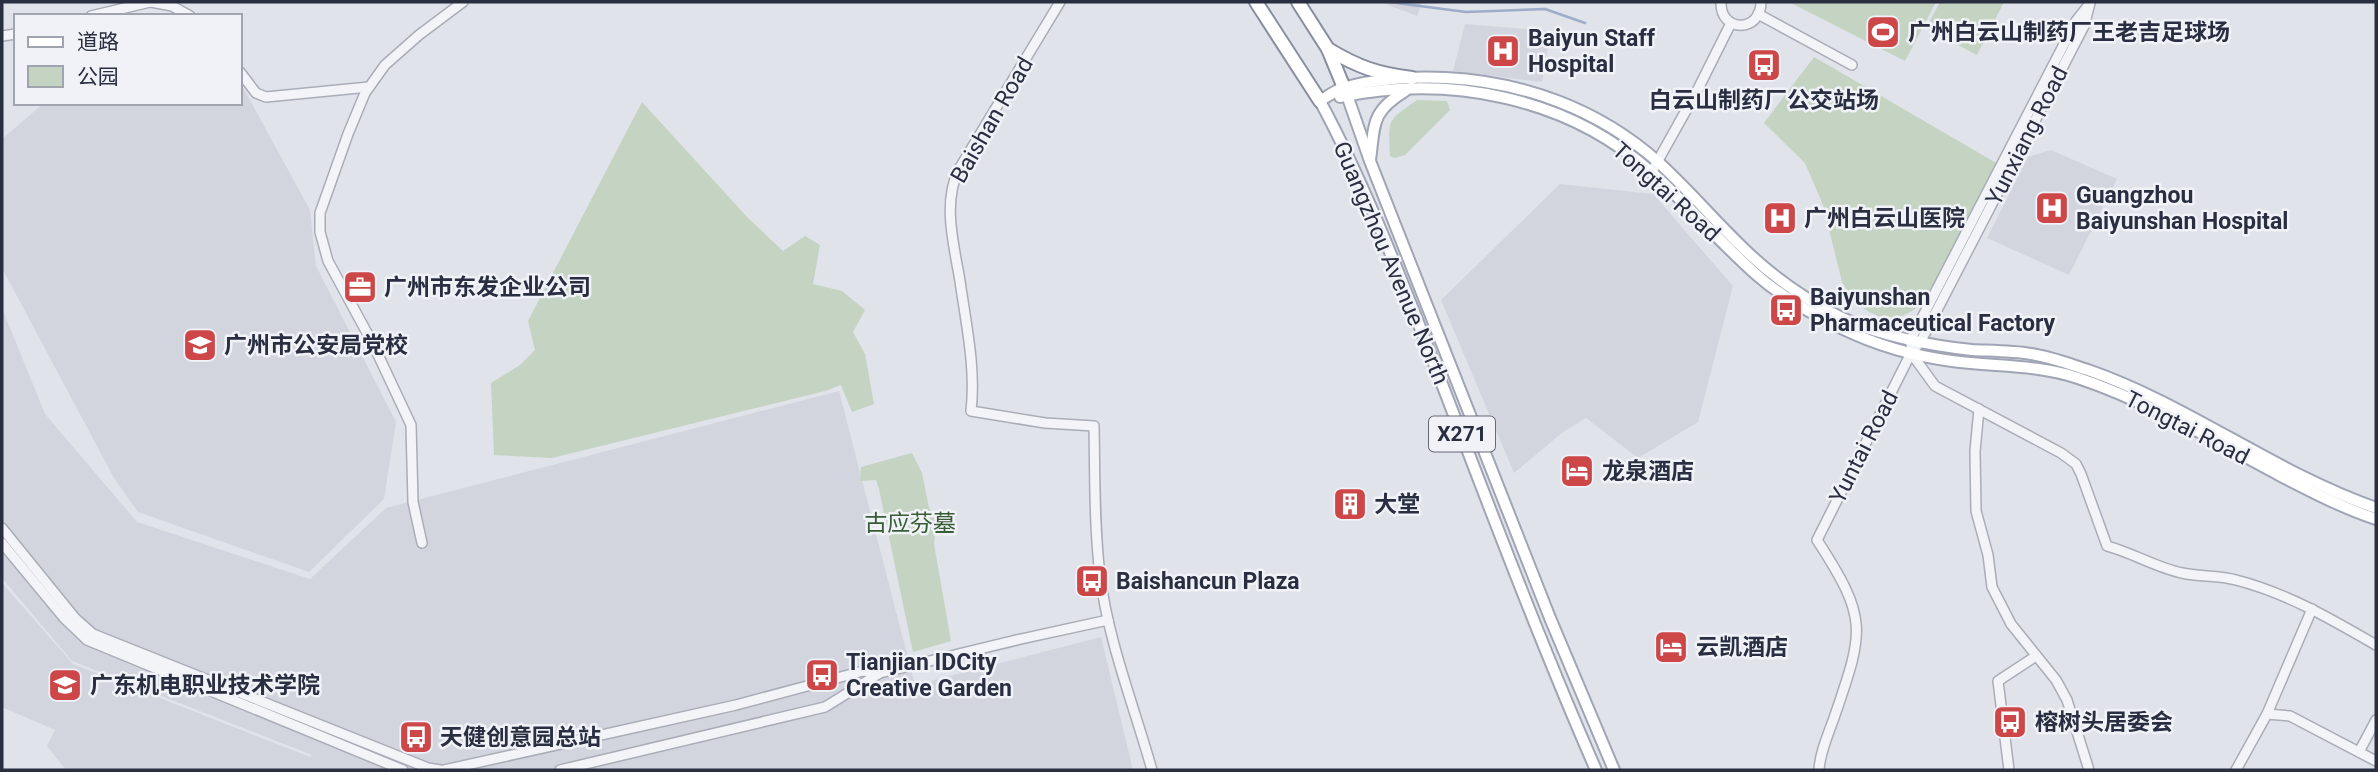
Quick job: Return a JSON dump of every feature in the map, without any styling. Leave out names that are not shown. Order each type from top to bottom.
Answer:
[{"type":"highway","name":"Guangzhou Avenue North","points":[[1256,2],[1320,101]]},
{"type":"highway","name":"Guangzhou Avenue North","points":[[1298,2],[1328,49],[1345,91]]},
{"type":"highway","points":[[1328,49],[1349,62],[1410,84]]},
{"type":"main road","name":"Tongtai Road","points":[[1320,101],[1345,91],[1474,79],[1547,96],[1618,131],[1658,162],[1741,246],[1793,289],[1843,318],[1916,340],[1957,348],[2041,356],[2101,375],[2154,398],[2376,508]]},
{"type":"main road","name":"Tongtai Road","points":[[1410,84],[1472,92],[1535,105],[1600,134],[1651,173],[1748,267],[1791,301],[1844,330],[1910,353],[1954,362],[2035,368],[2078,378],[2118,394],[2322,496],[2376,519]]},
{"type":"main road","points":[[1370,161],[1377,115],[1410,84]]},
{"type":"main road","name":"Guangzhou Avenue North","points":[[1345,91],[1550,618],[1614,770]]},
{"type":"main road","name":"Guangzhou Avenue North","points":[[1320,101],[1351,162],[1396,268],[1551,664],[1596,770]]},
{"type":"main road","points":[[1396,268],[1410,262]]},
{"type":"street","points":[[99,14],[150,2],[172,6],[186,14]]},
{"type":"street","points":[[422,543],[413,502],[411,425],[373,344],[328,261],[320,232],[320,213],[348,134],[369,88],[385,65],[463,2]]},
{"type":"street","name":"Baishan Road","points":[[1059,2],[959,169],[952,187],[952,227],[972,365],[971,411],[1045,423],[1094,426],[1097,541],[1108,620]]},
{"type":"street","points":[[1721,2],[1722,13],[1731,23],[1744,25],[1751,23],[1758,14],[1760,2]]},
{"type":"street","name":"Yunxiang Road","points":[[1910,353],[2084,26],[2091,3]]},
{"type":"street","points":[[1758,14],[1852,65]]},
{"type":"street","points":[[1651,173],[1731,23]]},
{"type":"street","points":[[242,75],[256,93],[266,97],[369,88]]},
{"type":"street","points":[[1910,353],[1935,386],[2061,453],[2076,464],[2107,546],[2181,573],[2232,579],[2275,591],[2376,645]]},
{"type":"street","name":"Yuntai Road","points":[[1819,770],[1823,749],[1853,662],[1858,634],[1856,616],[1844,582],[1817,540],[1910,353]]},
{"type":"street","points":[[1979,409],[1975,451],[1976,511],[1988,555],[1992,587],[2011,624],[2056,680],[2067,700],[2088,770]]},
{"type":"street","points":[[2,528],[75,618],[93,634],[428,768],[442,770],[724,708],[863,671],[880,673]]},
{"type":"street","points":[[2,543],[64,618],[87,640],[403,770]]},
{"type":"street","points":[[2235,770],[2267,714],[2312,609]]},
{"type":"street","points":[[560,770],[825,707],[880,673],[1108,620],[1152,770]]},
{"type":"street","points":[[2009,770],[1998,681],[2036,656]]},
{"type":"street","points":[[2267,714],[2290,716],[2376,761]]},
{"type":"street","points":[[2359,752],[2376,720]]},
{"type":"shaded area","points":[[1380,2],[1422,2],[1417,16]]},
{"type":"shaded area","name":"Baiyun Staff Hospital","points":[[1465,24],[1551,31],[1542,82],[1453,71]]},
{"type":"shaded area","name":"广州市公安局党校","points":[[242,86],[310,210],[316,266],[396,422],[384,499],[309,572],[138,512],[114,478],[2,268],[2,139],[42,105],[242,105]]},
{"type":"shaded area","name":"Guangzhou Baiyunshan Hospital","points":[[2051,150],[2117,179],[2069,275],[1987,238],[2028,157]]},
{"type":"shaded area","points":[[1560,184],[1653,194],[1733,286],[1698,422],[1638,458],[1586,418],[1563,432],[1514,473],[1441,300]]},
{"type":"shaded area","points":[[2,308],[45,414],[137,522],[310,579],[386,508],[839,391],[915,685],[1101,637],[1133,770],[66,770],[47,746],[55,730],[2,707],[2,583],[73,664],[310,757],[312,755],[72,661],[2,578]]},
{"type":"green space","name":"广州白云山制药厂王老吉足球场","points":[[1789,2],[1936,2],[1905,61]]},
{"type":"green space","points":[[1940,2],[2004,2],[1977,55],[1926,28]]},
{"type":"green space","points":[[1814,57],[1998,164],[1928,298],[1904,315],[1881,317],[1860,305],[1851,295],[1842,282],[1823,205],[1805,163],[1764,123]]},
{"type":"green space","points":[[1417,100],[1447,101],[1450,110],[1405,155],[1394,158],[1390,156],[1391,122]]},
{"type":"green space","points":[[642,102],[748,218],[783,251],[805,236],[820,245],[813,284],[842,291],[865,310],[853,332],[865,354],[874,404],[852,412],[841,385],[552,458],[494,455],[491,383],[520,365],[535,350],[528,321]]},
{"type":"green space","name":"古应芬墓","points":[[912,453],[922,473],[929,508],[936,523],[934,544],[951,641],[913,652],[879,489],[876,480],[860,481],[861,467]]},
{"type":"waterway","points":[[1389,2],[1466,12],[1545,9],[1585,23]]},
{"type":"place","name":"广州白云山制药厂王老吉足球场","points":[[1883,32]]},
{"type":"place","name":"Baiyun Staff Hospital","points":[[1503,51]]},
{"type":"place","name":"白云山制药厂公交站场","points":[[1764,65]]},
{"type":"place","name":"Guangzhou Baiyunshan Hospital","points":[[2052,208]]},
{"type":"place","name":"广州白云山医院","points":[[1780,218]]},
{"type":"place","name":"广州市东发企业公司","points":[[360,287]]},
{"type":"place","name":"Baiyunshan Pharmaceutical Factory","points":[[1786,310]]},
{"type":"place","name":"广州市公安局党校","points":[[200,345]]},
{"type":"place","name":"龙泉酒店","points":[[1577,471]]},
{"type":"place","name":"大堂","points":[[1350,504]]},
{"type":"place","name":"Baishancun Plaza","points":[[1092,581]]},
{"type":"place","name":"云凯酒店","points":[[1671,647]]},
{"type":"place","name":"Tianjian IDCity Creative Garden","points":[[822,675]]},
{"type":"place","name":"广东机电职业技术学院","points":[[65,685]]},
{"type":"place","name":"榕树头居委会","points":[[2010,722]]},
{"type":"place","name":"天健创意园总站","points":[[416,737]]}]
